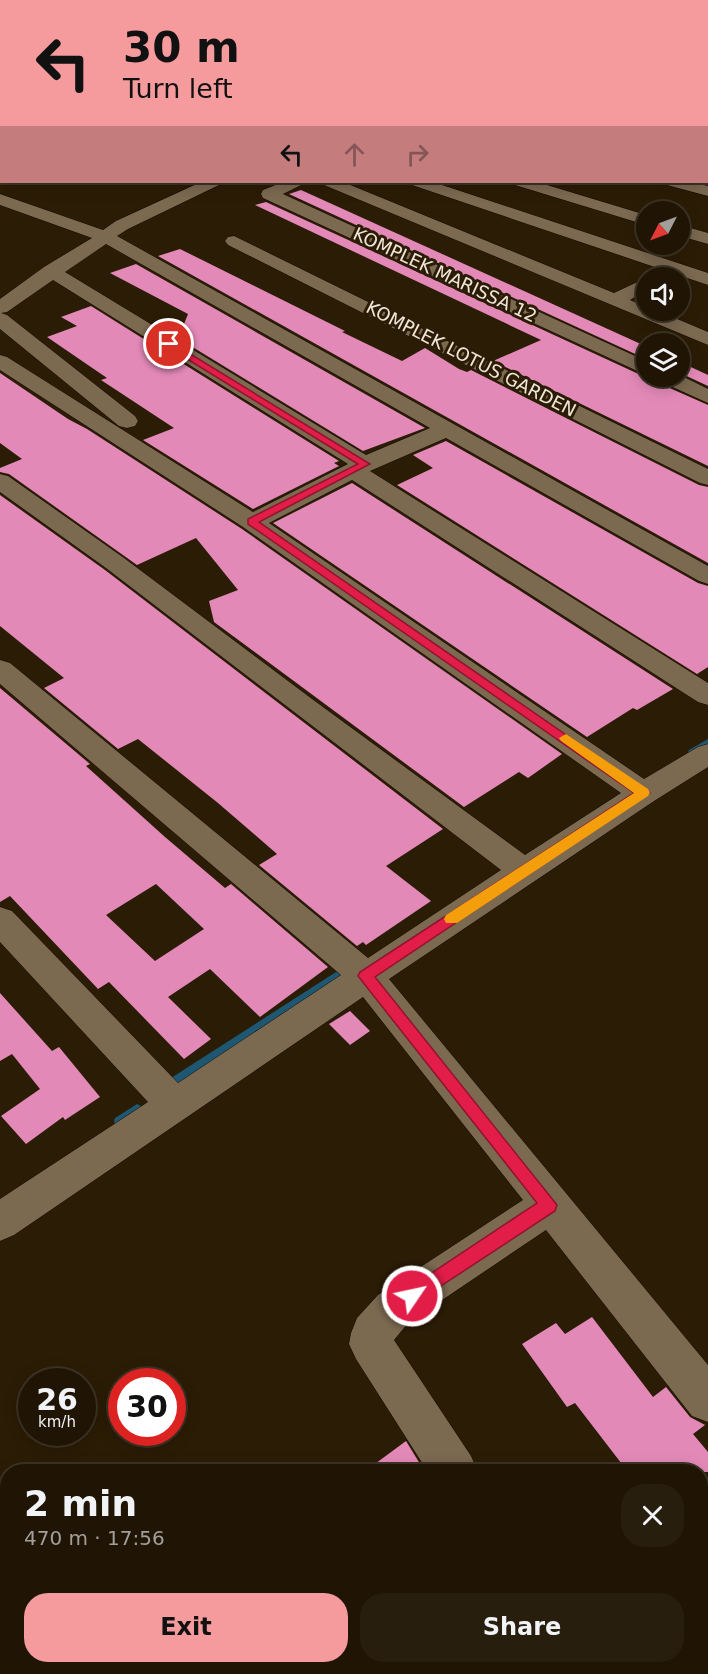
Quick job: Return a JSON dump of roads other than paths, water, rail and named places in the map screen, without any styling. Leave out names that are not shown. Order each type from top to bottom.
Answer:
[{"type":"street","points":[[0,308],[104,236],[140,215],[211,183]]},
{"type":"street","name":"KOMPLEK MARISSA 12","points":[[293,183],[269,194],[636,364]]},
{"type":"street","name":"KOMPLEK MARISSA 12","points":[[332,183],[708,339]]},
{"type":"street","points":[[421,183],[673,267]]},
{"type":"street","points":[[524,183],[636,217]]},
{"type":"street","points":[[677,183],[708,191]]},
{"type":"street","points":[[0,198],[104,236],[708,576]]},
{"type":"street","points":[[690,233],[708,239]]},
{"type":"street","name":"KOMPLEK LOTUS GARDEN","points":[[234,241],[708,478]]},
{"type":"street","points":[[51,272],[359,467],[708,696]]},
{"type":"street","points":[[690,273],[708,279]]},
{"type":"street","points":[[615,300],[636,288]]},
{"type":"street","points":[[0,319],[252,522]]},
{"type":"street","points":[[0,361],[252,522],[643,793]]},
{"type":"street","points":[[687,387],[708,397]]},
{"type":"street","points":[[252,522],[359,467],[445,430]]},
{"type":"street","points":[[0,481],[52,516],[185,614],[302,705],[524,871]]},
{"type":"street","points":[[7,685],[366,976],[708,1400]]},
{"type":"street","points":[[0,1222],[524,871],[643,793],[708,754]]},
{"type":"street","points":[[0,920],[174,1104]]},
{"type":"street","points":[[450,1464],[371,1344],[372,1333],[393,1309],[549,1205]]},
{"type":"waterway","points":[[692,752],[708,742]]},
{"type":"waterway","points":[[175,1081],[336,976]]},
{"type":"waterway","points":[[119,1121],[137,1109]]}]
